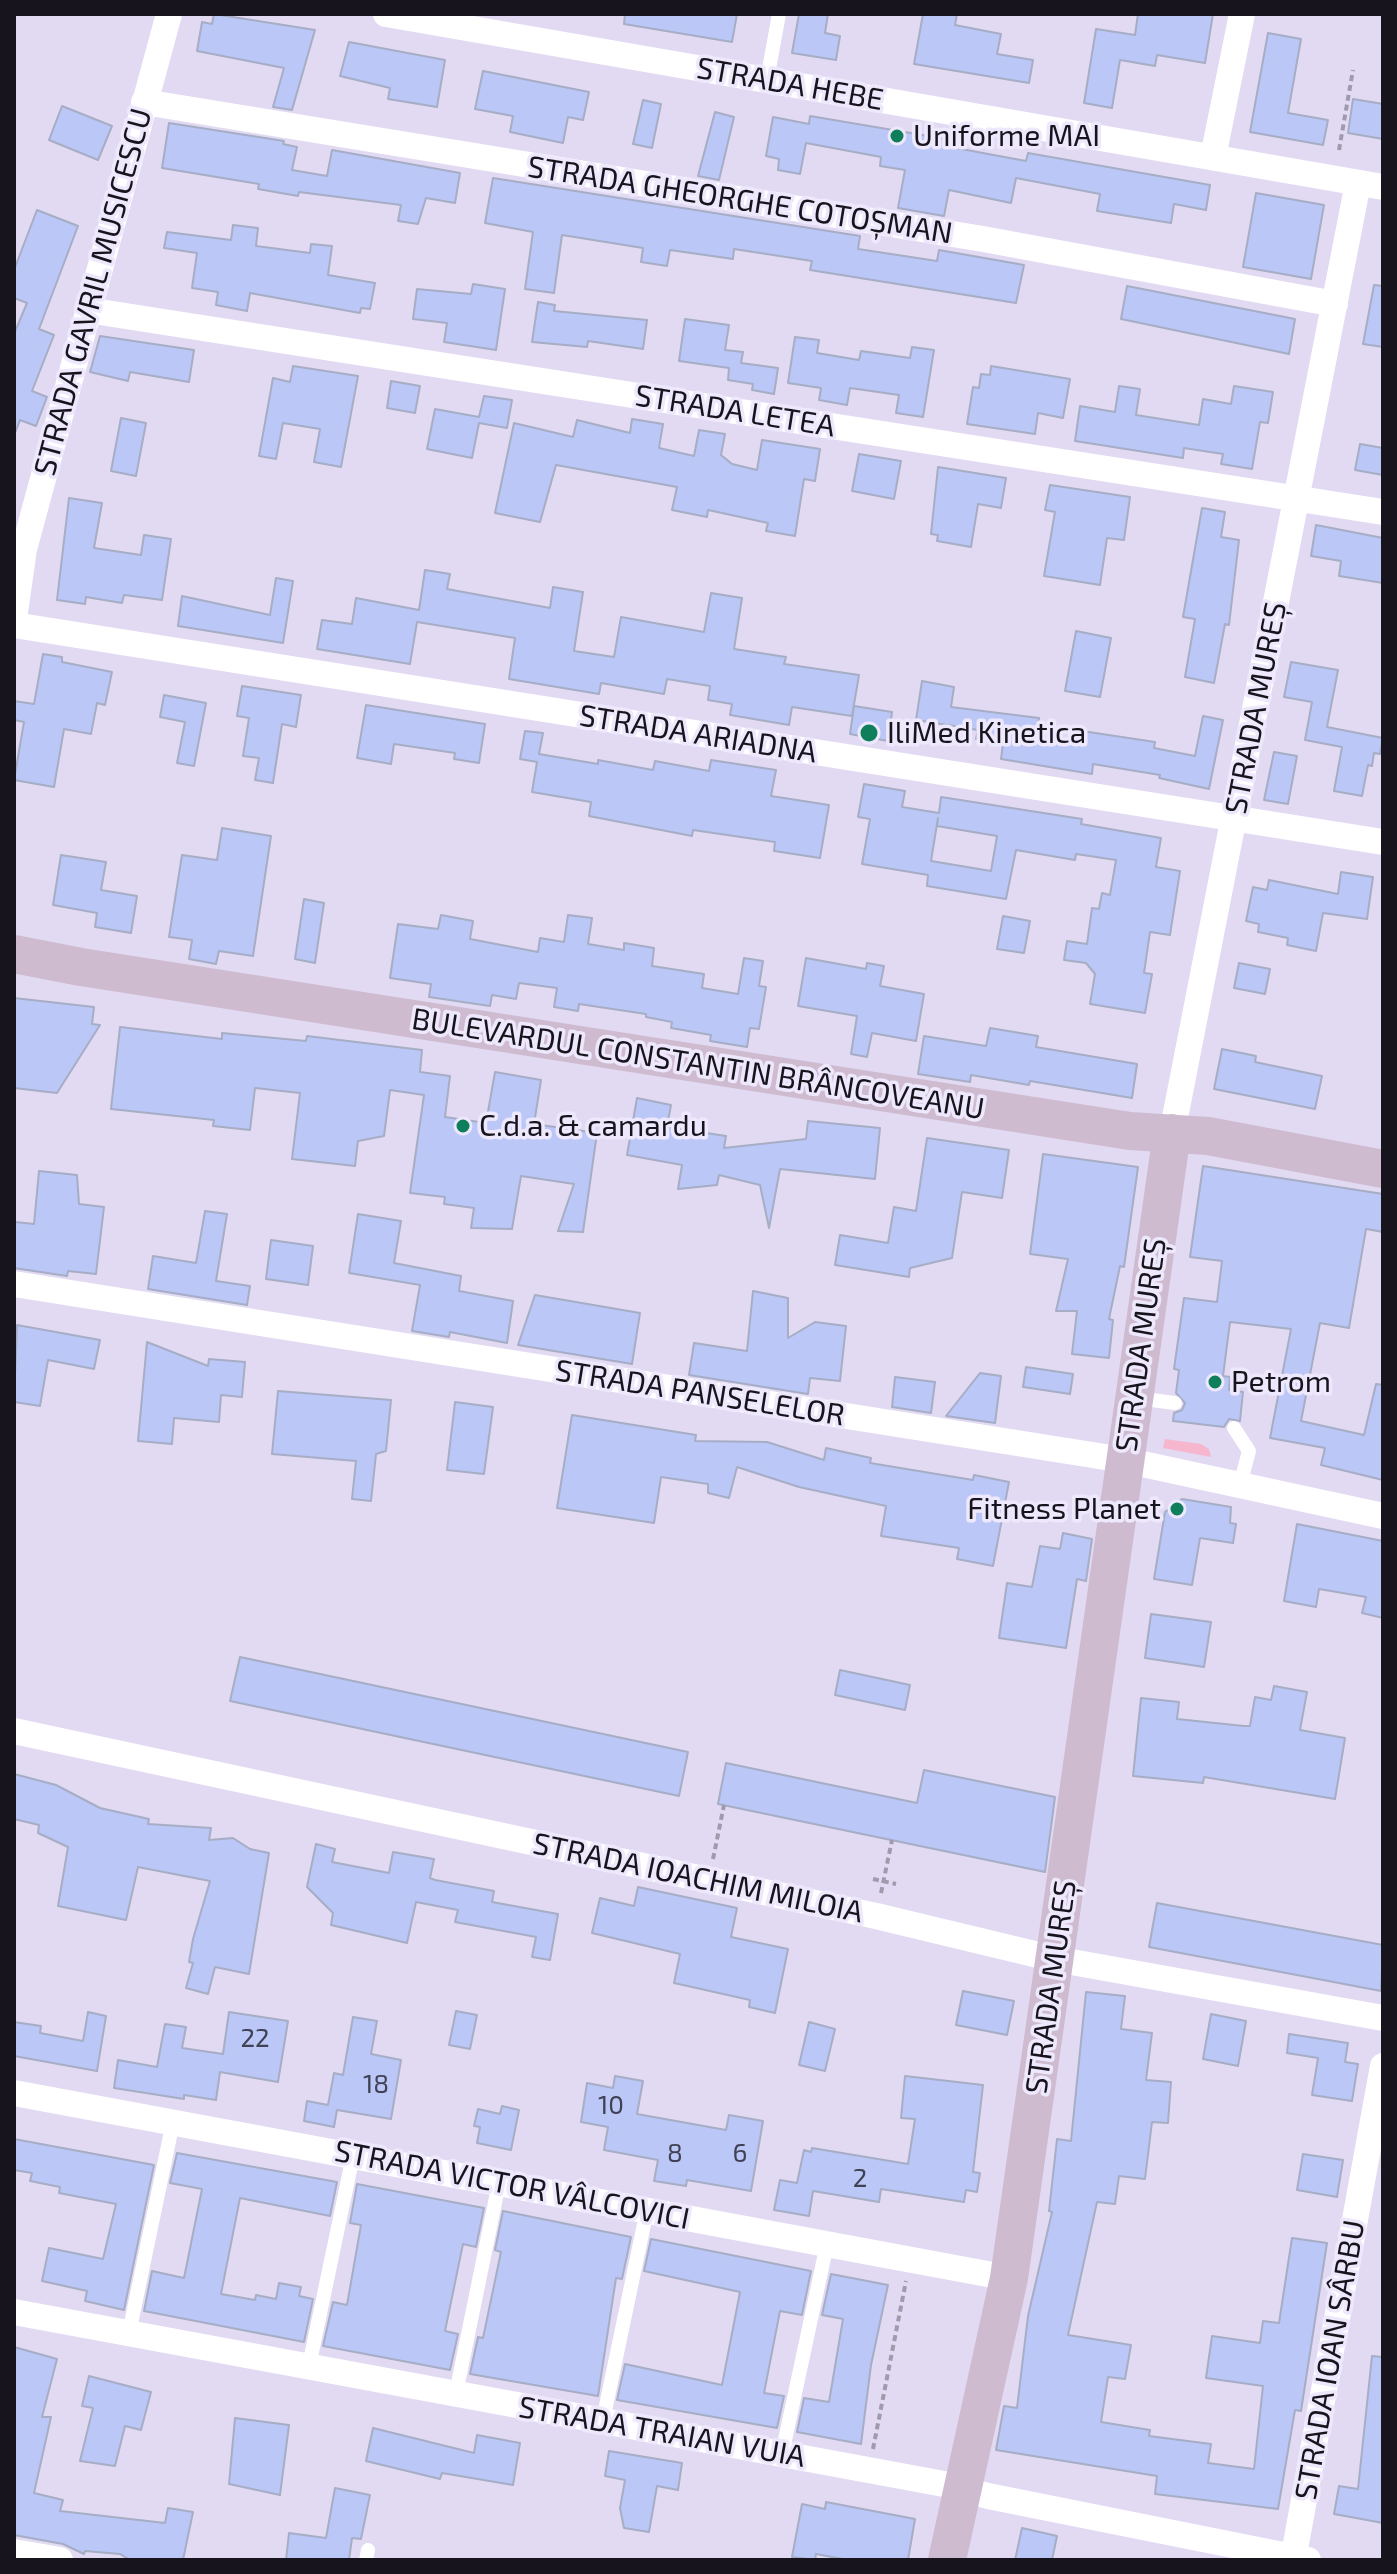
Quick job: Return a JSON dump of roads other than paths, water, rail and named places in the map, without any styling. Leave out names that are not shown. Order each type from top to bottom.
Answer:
[{"type":"street","name":"STRADA GAVRIL MUSICESCU","points":[[14,622],[24,549],[169,14]]},
{"type":"street","name":"STRADA HEBE","points":[[386,14],[1371,185]]},
{"type":"street","points":[[1213,157],[1242,14]]},
{"type":"street","name":"STRADA GHEORGHE COTOȘMAN","points":[[144,102],[983,239],[1335,304]]},
{"type":"street","name":"STRADA MUREȘ","points":[[947,2560],[1009,2278],[1172,1133],[1335,304],[1371,185]]},
{"type":"street","name":"STRADA LETEA","points":[[87,310],[1383,512]]},
{"type":"street","name":"STRADA ARIADNA","points":[[14,622],[1383,842]]},
{"type":"street","name":"BULEVARDUL CONSTANTIN BRÂNCOVEANU","points":[[14,954],[1130,1131],[1208,1136],[1383,1169]]},
{"type":"street","name":"STRADA PANSELELOR","points":[[14,1284],[1124,1460],[1383,1516]]},
{"type":"street","name":"STRADA IOACHIM MILOIA","points":[[14,1731],[876,1916],[1055,1959],[1383,2018]]},
{"type":"street","name":"STRADA IOAN SÂRBU","points":[[1298,2559],[1383,2066]]},
{"type":"street","name":"STRADA VICTOR VÂLCOVICI","points":[[14,2093],[1009,2278]]},
{"type":"street","name":"STRADA TRAIAN VUIA","points":[[14,2312],[869,2470],[1298,2559]]},
{"type":"street","points":[[14,2552],[60,2560]]},
{"type":"lane","points":[[767,80],[779,14]]},
{"type":"lane","points":[[1133,1397],[1175,1403]]},
{"type":"lane","points":[[1234,1428],[1249,1451],[1240,1485]]},
{"type":"lane","points":[[129,2333],[173,2122]]},
{"type":"lane","points":[[309,2366],[353,2156]]},
{"type":"lane","points":[[456,2393],[499,2183]]},
{"type":"lane","points":[[603,2420],[647,2210]]},
{"type":"lane","points":[[782,2454],[827,2244]]},
{"type":"place","name":"Uniforme MAI","points":[[897,136]]},
{"type":"place","name":"IliMed Kinetica","points":[[869,733]]},
{"type":"place","name":"C.d.a. & camardu","points":[[463,1126]]},
{"type":"place","name":"Petrom","points":[[1215,1382]]},
{"type":"place","name":"Fitness Planet","points":[[1177,1509]]}]
